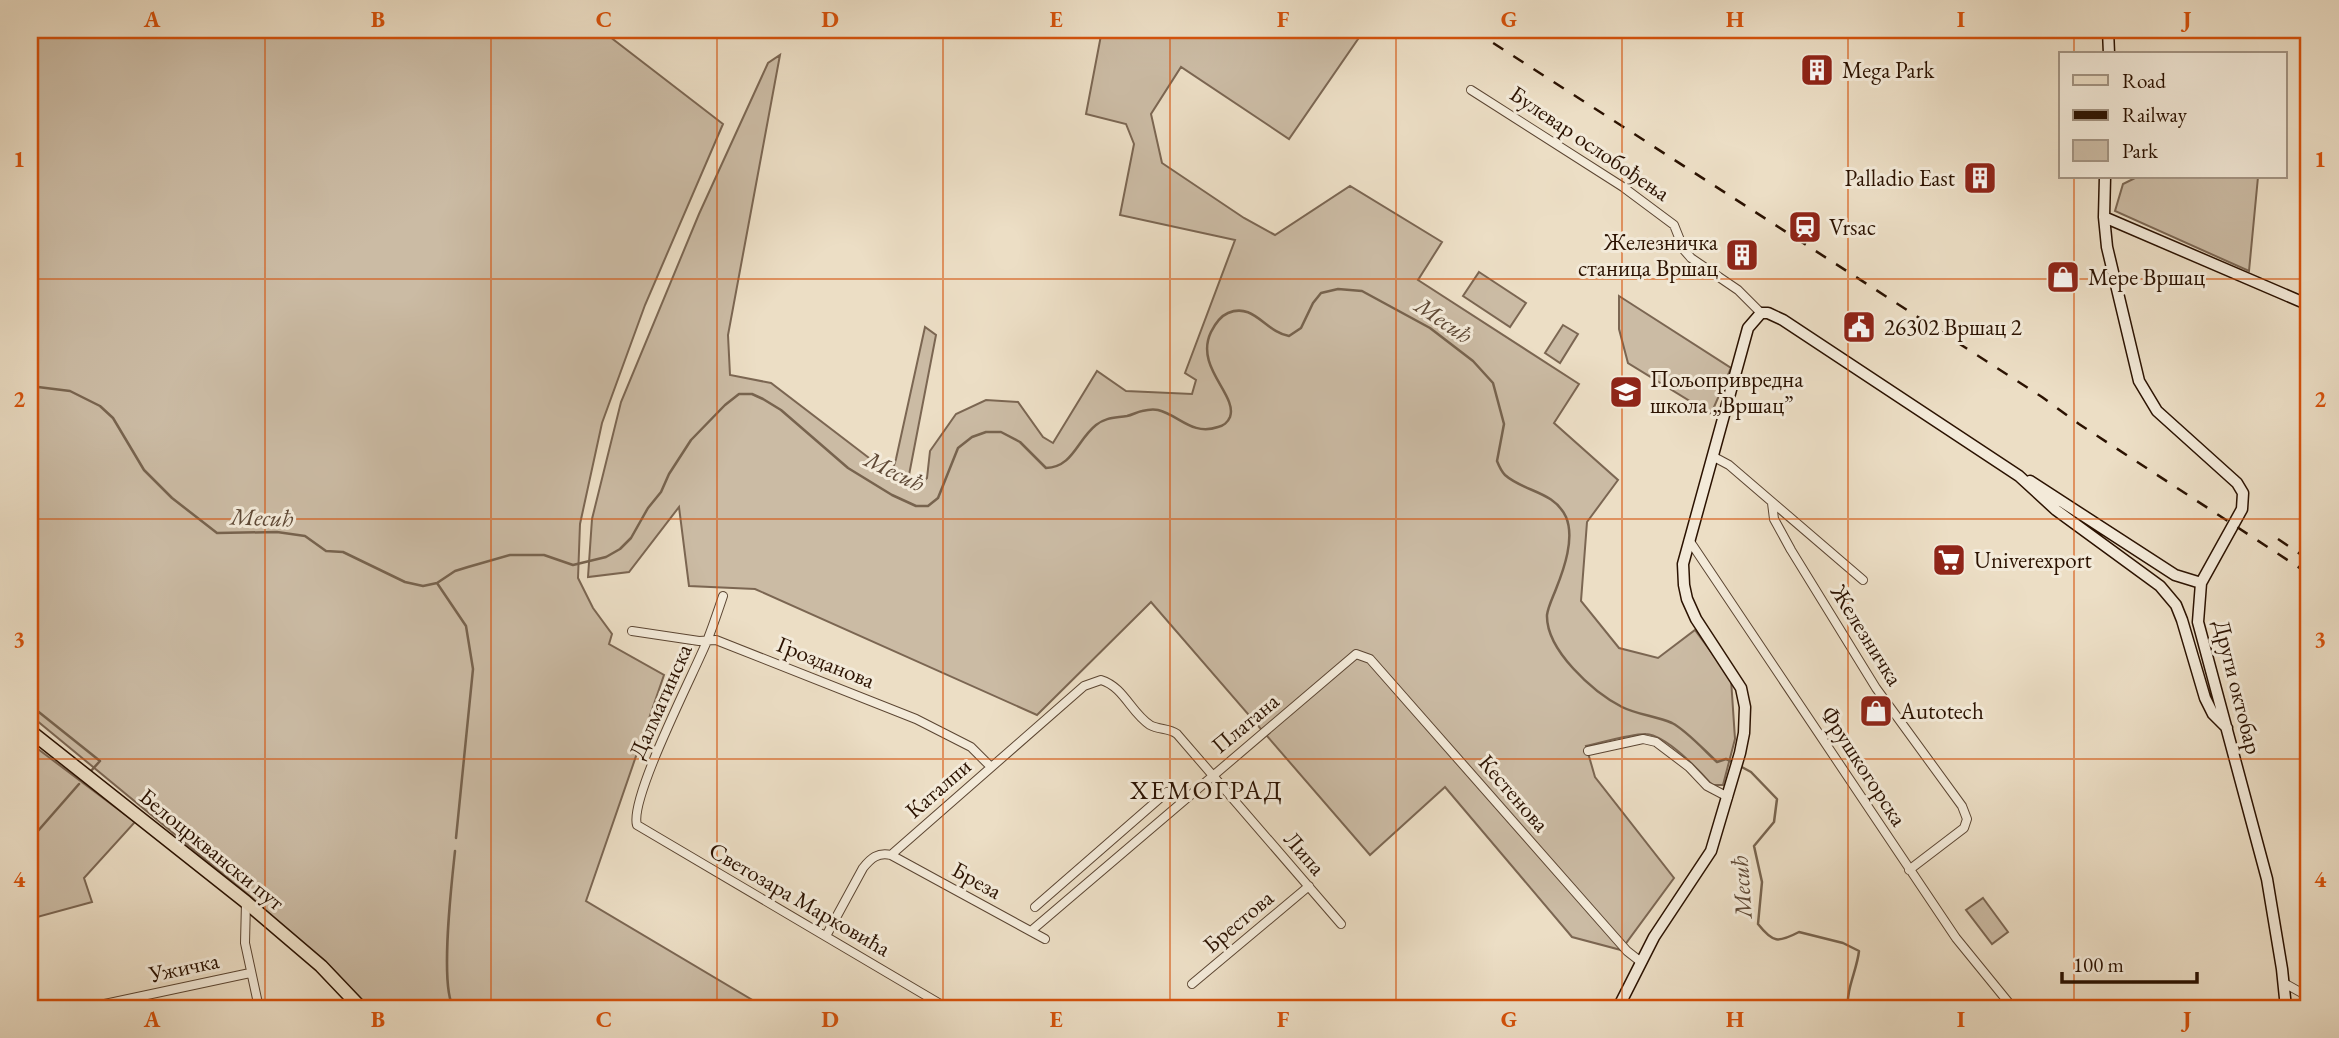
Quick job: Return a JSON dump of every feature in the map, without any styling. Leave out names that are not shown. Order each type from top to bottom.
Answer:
[{"type":"main road","name":"Белоцрквански пут","points":[[30,731],[246,902],[321,966],[361,1008]]},
{"type":"street","points":[[2108,30],[2109,52]]},
{"type":"street","name":"Булевар ослобођења","points":[[1471,90],[1623,187],[1674,225],[1684,250],[1691,258],[1738,290],[1762,313],[1783,320],[2175,575],[2201,583]]},
{"type":"street","name":"Други октобар","points":[[2105,178],[2104,217],[2107,247],[2139,381],[2157,411],[2237,483],[2243,493],[2242,509],[2201,583],[2198,622],[2267,879],[2286,1008]]},
{"type":"street","points":[[2104,217],[2309,304]]},
{"type":"street","points":[[1618,1008],[1659,929],[1711,851],[1740,753],[1745,707],[1741,688],[1696,619],[1687,599],[1683,565],[1748,328],[1762,313]]},
{"type":"street","points":[[1714,457],[1729,466],[1863,580]]},
{"type":"street","name":"Булевар ослобођења","points":[[2019,476],[2071,522],[2149,577],[2168,595],[2182,620],[2209,706],[2216,718],[2227,728]]},
{"type":"street","name":"Булевар ослобођења","points":[[2044,499],[2071,506]]},
{"type":"street","name":"Железничка","points":[[1772,503],[1774,519],[1791,550],[1876,688],[1966,813],[1964,828],[1909,870]]},
{"type":"street","points":[[2071,506],[2071,522]]},
{"type":"street","name":"Фрушкогорска","points":[[1689,540],[1956,938],[2013,1008]]},
{"type":"street","name":"Далматинска","points":[[636,822],[636,814],[656,754],[707,640],[723,596]]},
{"type":"street","name":"Грозданова","points":[[632,631],[716,640],[728,644],[916,719],[971,747],[991,767]]},
{"type":"street","name":"Платана","points":[[1031,932],[1356,654]]},
{"type":"street","name":"Кестенова","points":[[1356,654],[1370,659],[1627,951],[1641,962]]},
{"type":"street","name":"Каталпи","points":[[827,936],[863,868],[873,857],[891,855],[1084,686],[1095,681]]},
{"type":"street","name":"Липа","points":[[1095,681],[1113,685],[1151,726],[1173,732],[1340,924]]},
{"type":"street","points":[[1588,751],[1643,739],[1656,742],[1689,767],[1707,786],[1728,797]]},
{"type":"street","points":[[1035,907],[1167,792]]},
{"type":"street","name":"Светозара Марковића","points":[[636,822],[641,828],[947,1008]]},
{"type":"street","name":"Бреза","points":[[891,855],[1045,939]]},
{"type":"street","points":[[1078,869],[1089,882]]},
{"type":"street","name":"Брестова","points":[[1192,984],[1309,887]]},
{"type":"street","points":[[246,902],[246,943],[259,1008]]},
{"type":"street","name":"Ужичка","points":[[86,1008],[250,973]]},
{"type":"street","points":[[2284,983],[2309,998]]},
{"type":"street","points":[[131,998],[133,1008]]},
{"type":"green space","points":[[30,30],[601,30],[723,124],[645,305],[602,423],[580,524],[578,578],[593,608],[612,634],[609,644],[664,675],[586,901],[766,1008],[366,1008],[252,898],[30,715]]},
{"type":"green space","points":[[1102,30],[1343,30],[1358,39],[1289,139],[1181,67],[1151,114],[1162,163],[1244,218],[1275,235],[1350,186],[1442,242],[1418,280],[1579,384],[1554,423],[1618,480],[1587,522],[1581,601],[1619,648],[1658,658],[1695,630],[1731,679],[1735,739],[1723,785],[1712,785],[1682,754],[1654,736],[1634,735],[1586,746],[1595,777],[1674,878],[1621,950],[1572,937],[1445,787],[1370,855],[1151,602],[1037,715],[755,589],[689,586],[679,507],[629,572],[588,577],[592,519],[621,402],[699,214],[768,63],[780,55],[728,335],[730,375],[771,383],[873,461],[892,472],[925,327],[936,335],[909,475],[918,486],[927,478],[930,451],[956,414],[986,400],[1018,402],[1043,437],[1053,443],[1097,371],[1126,391],[1192,394],[1196,380],[1185,373],[1235,240],[1120,215],[1134,144],[1126,124],[1086,114]]},
{"type":"green space","points":[[2135,178],[2258,178],[2249,271],[2115,211],[2123,184]]},
{"type":"green space","points":[[1479,272],[1526,303],[1510,327],[1463,296]]},
{"type":"green space","points":[[1619,296],[1731,368],[1711,414],[1628,363],[1619,329]]},
{"type":"green space","points":[[1563,325],[1578,334],[1560,363],[1545,353]]},
{"type":"green space","points":[[30,743],[135,822],[84,878],[92,902],[30,919]]},
{"type":"green space","points":[[1983,898],[2008,932],[1992,944],[1966,910]]},
{"type":"waterway","name":"Месић","points":[[30,386],[70,391],[100,406],[113,418],[144,470],[172,498],[217,533],[277,532],[305,536],[326,551],[343,552],[405,582],[423,586],[437,583],[455,571],[510,555],[544,555],[573,565],[606,557],[620,549],[631,538],[648,508],[661,492],[691,440],[739,394],[752,394],[781,410],[848,468],[892,495],[916,506],[928,506],[938,498],[958,448],[972,437],[986,432],[1001,432],[1020,442],[1046,468],[1063,463],[1096,425],[1111,418],[1156,410],[1201,429],[1222,426],[1229,419],[1231,408],[1212,368],[1207,345],[1211,332],[1221,318],[1228,313],[1245,311],[1289,336],[1301,328],[1321,293],[1338,289],[1362,291],[1430,328],[1473,361],[1493,383],[1504,424],[1497,461],[1501,469],[1513,481],[1554,502],[1566,517],[1569,534],[1567,553],[1547,615],[1554,642],[1563,656],[1585,681],[1610,700],[1628,710],[1672,723],[1717,762],[1726,759],[1733,762]]},
{"type":"waterway","points":[[437,583],[466,626],[473,669],[456,838]]},
{"type":"waterway","points":[[30,705],[100,761],[90,772]]},
{"type":"waterway","name":"Месић","points":[[1738,765],[1751,772],[1777,799],[1774,822],[1754,846],[1762,882],[1758,924],[1772,938],[1786,938],[1799,932],[1843,943],[1859,951],[1848,1008]]},
{"type":"waterway","points":[[30,840],[79,784]]},
{"type":"waterway","points":[[454,1008],[447,979],[447,957],[455,851]]},
{"type":"railway","points":[[1473,30],[2042,397],[2309,574]]},
{"type":"railway","points":[[2278,539],[2309,560]]},
{"type":"place","name":"Mega Park","points":[[1817,70]]},
{"type":"place","name":"Palladio East","points":[[1980,178]]},
{"type":"place","name":"Vrsac","points":[[1805,227]]},
{"type":"place","name":"Железничка станица Вршац","points":[[1742,255]]},
{"type":"place","name":"Мере Вршац","points":[[2063,277]]},
{"type":"place","name":"26302 Вршац 2","points":[[1859,327]]},
{"type":"place","name":"Пољопривредна школа „Вршац”","points":[[1626,392]]},
{"type":"place","name":"Univerexport","points":[[1949,560]]},
{"type":"place","name":"Autotech","points":[[1876,711]]},
{"type":"district","name":"ХЕМОГРАД","points":[[1207,790]]}]
